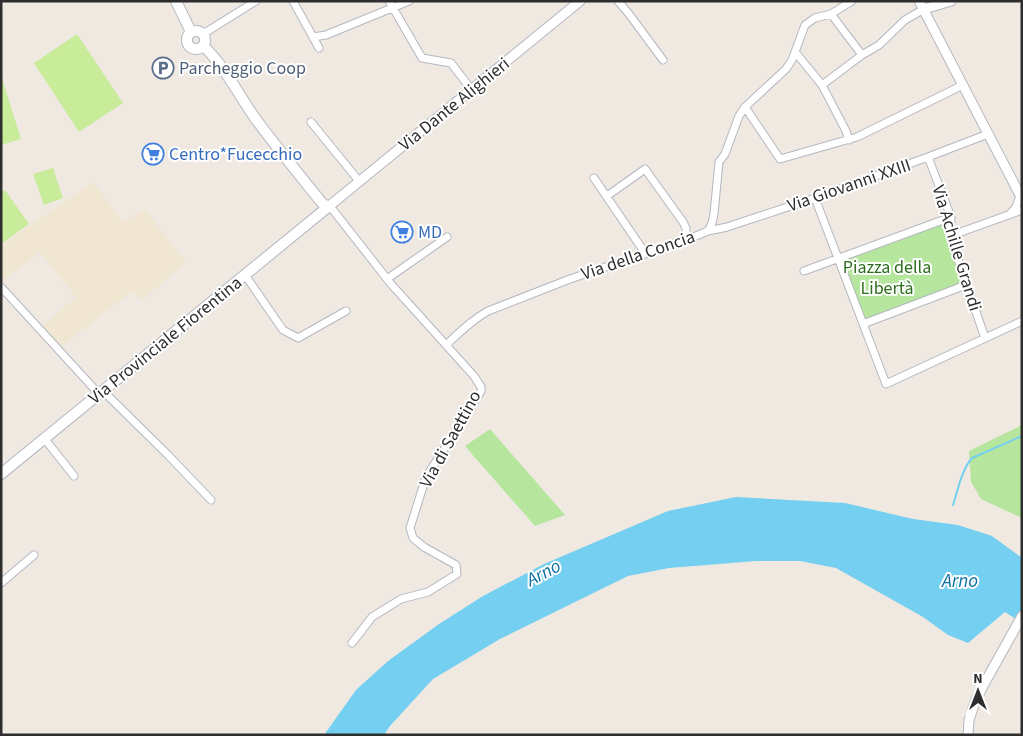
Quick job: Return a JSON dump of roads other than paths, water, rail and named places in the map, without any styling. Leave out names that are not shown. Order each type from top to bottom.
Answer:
[{"type":"main road","points":[[176,1],[191,32]]},
{"type":"main road","points":[[196,30],[203,34],[205,40],[203,46],[195,50],[189,47],[186,39],[191,32],[196,30]]},
{"type":"main road","points":[[203,46],[210,51],[255,118],[322,203],[328,207]]},
{"type":"main road","name":"Via Provinciale Fiorentina","points":[[1,474],[328,207]]},
{"type":"street","points":[[203,34],[256,1]]},
{"type":"street","points":[[293,1],[319,48]]},
{"type":"street","points":[[313,37],[326,35],[391,5],[409,1]]},
{"type":"street","points":[[618,1],[662,60]]},
{"type":"street","name":"Via della Concia","points":[[446,345],[468,324],[488,311],[570,279],[708,231],[714,214],[719,162],[725,154],[745,107],[786,69],[796,53],[805,24],[814,18],[831,14],[852,1]]},
{"type":"street","points":[[822,85],[862,55],[879,45],[921,5],[951,1]]},
{"type":"street","name":"Via Dante Alighieri","points":[[328,207],[575,3]]},
{"type":"street","points":[[391,5],[422,58],[451,63],[471,89]]},
{"type":"street","points":[[921,5],[1021,198],[1010,214]]},
{"type":"street","points":[[831,14],[862,55]]},
{"type":"street","points":[[796,53],[822,85],[846,130],[849,140]]},
{"type":"street","points":[[745,107],[780,159],[857,137],[963,85]]},
{"type":"street","points":[[311,122],[359,182]]},
{"type":"street","name":"Via Giovanni XXIII","points":[[708,231],[728,227],[815,198],[928,158],[988,134]]},
{"type":"street","name":"Via Achille Grandi","points":[[928,158],[951,218],[950,236],[985,338]]},
{"type":"street","points":[[607,196],[645,169],[683,222],[686,228],[686,240]]},
{"type":"street","points":[[594,178],[645,253]]},
{"type":"street","points":[[815,198],[886,384],[1022,321]]},
{"type":"street","name":"Via di Saettino","points":[[328,207],[333,210],[405,300],[479,382],[481,388],[481,391],[426,477],[410,528],[414,538],[424,547],[456,565],[457,574],[428,592],[401,599],[372,617],[352,643]]},
{"type":"street","points":[[950,236],[1022,210]]},
{"type":"street","points":[[804,271],[951,218]]},
{"type":"street","points":[[387,279],[447,237]]},
{"type":"street","points":[[245,275],[283,330],[298,338],[346,311]]},
{"type":"street","points":[[863,324],[966,285]]},
{"type":"street","points":[[1,288],[101,392],[168,454],[211,500]]},
{"type":"street","points":[[44,438],[74,476]]},
{"type":"street","points":[[2,582],[34,555]]},
{"type":"street","points":[[968,735],[969,720],[975,702],[1022,616]]},
{"type":"water","name":"Arno","points":[[736,497],[845,503],[913,519],[958,525],[992,536],[1022,558],[1022,623],[1005,612],[968,643],[948,635],[923,617],[836,568],[800,561],[756,561],[669,568],[628,576],[500,639],[433,679],[384,735],[324,735],[356,690],[388,661],[439,624],[483,596],[544,564],[668,511]]},
{"type":"waterway","points":[[953,505],[962,475],[972,458],[1022,436]]},
{"type":"place","name":"Parcheggio Coop","points":[[163,68]]},
{"type":"place","name":"Centro*Fucecchio","points":[[153,154]]},
{"type":"place","name":"MD","points":[[402,232]]},
{"type":"park label","name":"Piazza della Libertà","points":[[887,277]]}]
